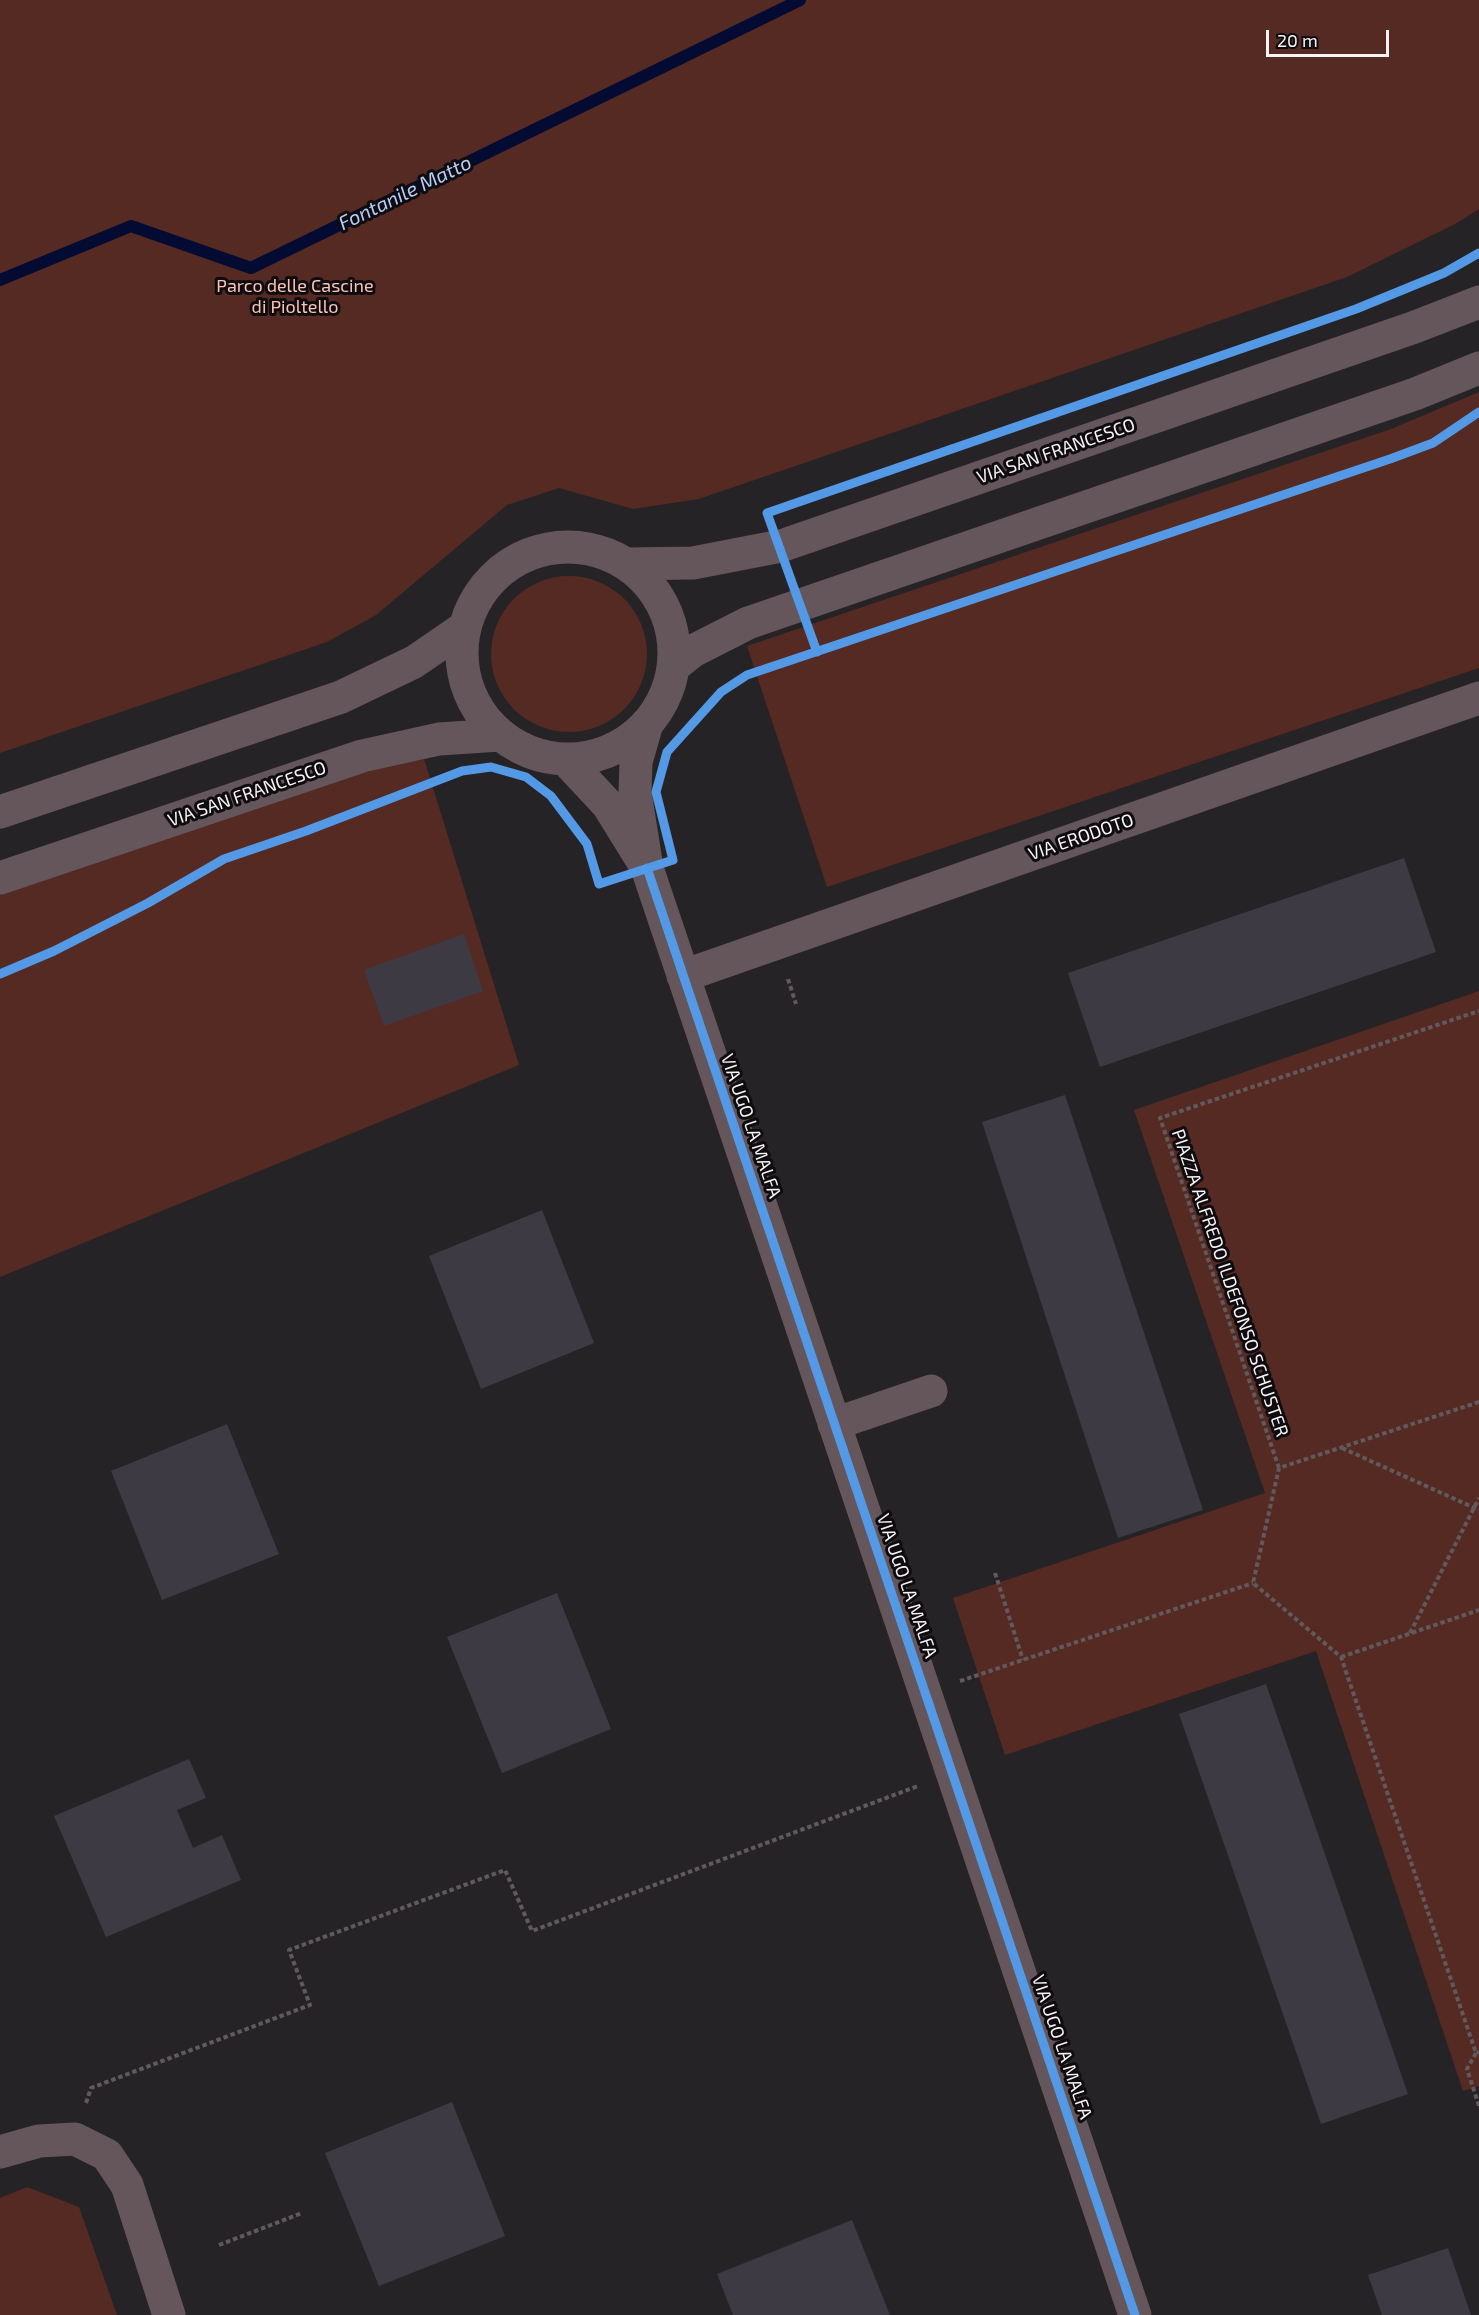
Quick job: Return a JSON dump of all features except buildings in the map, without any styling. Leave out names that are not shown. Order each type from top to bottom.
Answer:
[{"type":"street","name":"VIA SAN FRANCESCO","points":[[626,564],[693,563],[781,546],[1415,327],[1479,302]]},
{"type":"street","points":[[674,666],[693,651],[748,623],[1415,394],[1479,368]]},
{"type":"street","points":[[579,547],[603,553],[626,564],[642,576],[665,609],[675,646],[669,689],[660,709],[646,727],[628,741],[609,752],[587,759],[566,760],[542,757],[518,747],[500,735],[484,718],[472,697],[464,675],[462,651],[465,627],[474,604],[489,583],[507,566],[529,554],[554,548],[579,547]]},
{"type":"street","points":[[0,812],[341,697],[414,662],[465,627]]},
{"type":"street","name":"VIA ERODOTO","points":[[684,976],[1479,698]]},
{"type":"street","name":"VIA UGO LA MALFA","points":[[646,727],[636,762],[635,792],[647,868],[1135,2315]]},
{"type":"street","name":"VIA SAN FRANCESCO","points":[[0,878],[362,756],[440,739],[500,735]]},
{"type":"street","name":"VIA UGO LA MALFA","points":[[566,760],[608,805],[647,868]]},
{"type":"street","points":[[834,1424],[931,1391]]},
{"type":"street","points":[[0,2152],[39,2141],[75,2139],[107,2155],[127,2185],[169,2315]]},
{"type":"path","points":[[1253,1583],[1279,1468],[1479,1402]]},
{"type":"path","points":[[1341,1447],[1477,1509]]},
{"type":"path","points":[[1410,1633],[1477,1509],[1479,1498]]},
{"type":"path","points":[[995,1573],[1023,1660]]},
{"type":"path","points":[[1253,1583],[1341,1657],[1478,2053],[1467,2069],[1479,2106]]},
{"type":"path","points":[[926,1693],[1253,1583]]},
{"type":"path","points":[[1341,1657],[1479,1610]]},
{"type":"path","points":[[75,2139],[91,2088],[310,2005],[289,1950],[505,1870],[532,1931],[952,1773]]},
{"type":"path","points":[[219,2245],[302,2213]]},
{"type":"green space","name":"Parco delle Cascine di Pioltello","points":[[0,0],[1479,0],[1479,209],[1455,224],[1347,277],[699,499],[633,509],[559,488],[507,505],[376,615],[327,642],[0,753]]},
{"type":"green space","points":[[1479,392],[1479,668],[827,887],[747,646],[1391,429]]},
{"type":"green space","points":[[569,576],[584,577],[599,582],[624,599],[641,624],[646,639],[646,669],[641,684],[624,709],[599,726],[584,731],[569,732],[554,731],[539,726],[514,709],[497,684],[492,669],[491,654],[492,639],[497,624],[514,599],[539,582],[554,577]]},
{"type":"green space","points":[[424,759],[519,1065],[0,1277],[0,894],[366,771]]},
{"type":"green space","points":[[1479,991],[1479,2086],[1463,2091],[1316,1651],[1005,1755],[953,1598],[1265,1493],[1134,1110]]},
{"type":"green space","points":[[27,2187],[79,2207],[117,2315],[0,2315],[0,2198]]},
{"type":"waterway","name":"Fontanile Matto","points":[[0,280],[131,226],[251,268],[800,0]]},
{"type":"cycle path","points":[[817,652],[767,513],[1356,309],[1444,273],[1479,253]]},
{"type":"cycle path","points":[[0,974],[54,951],[148,903],[224,859],[306,831],[462,771],[491,767],[526,777],[551,796],[587,844],[599,884],[673,860],[656,792],[667,752],[721,692],[747,675],[1390,459],[1433,443],[1479,412]]},
{"type":"cycle path","points":[[647,868],[1135,2315]]}]
